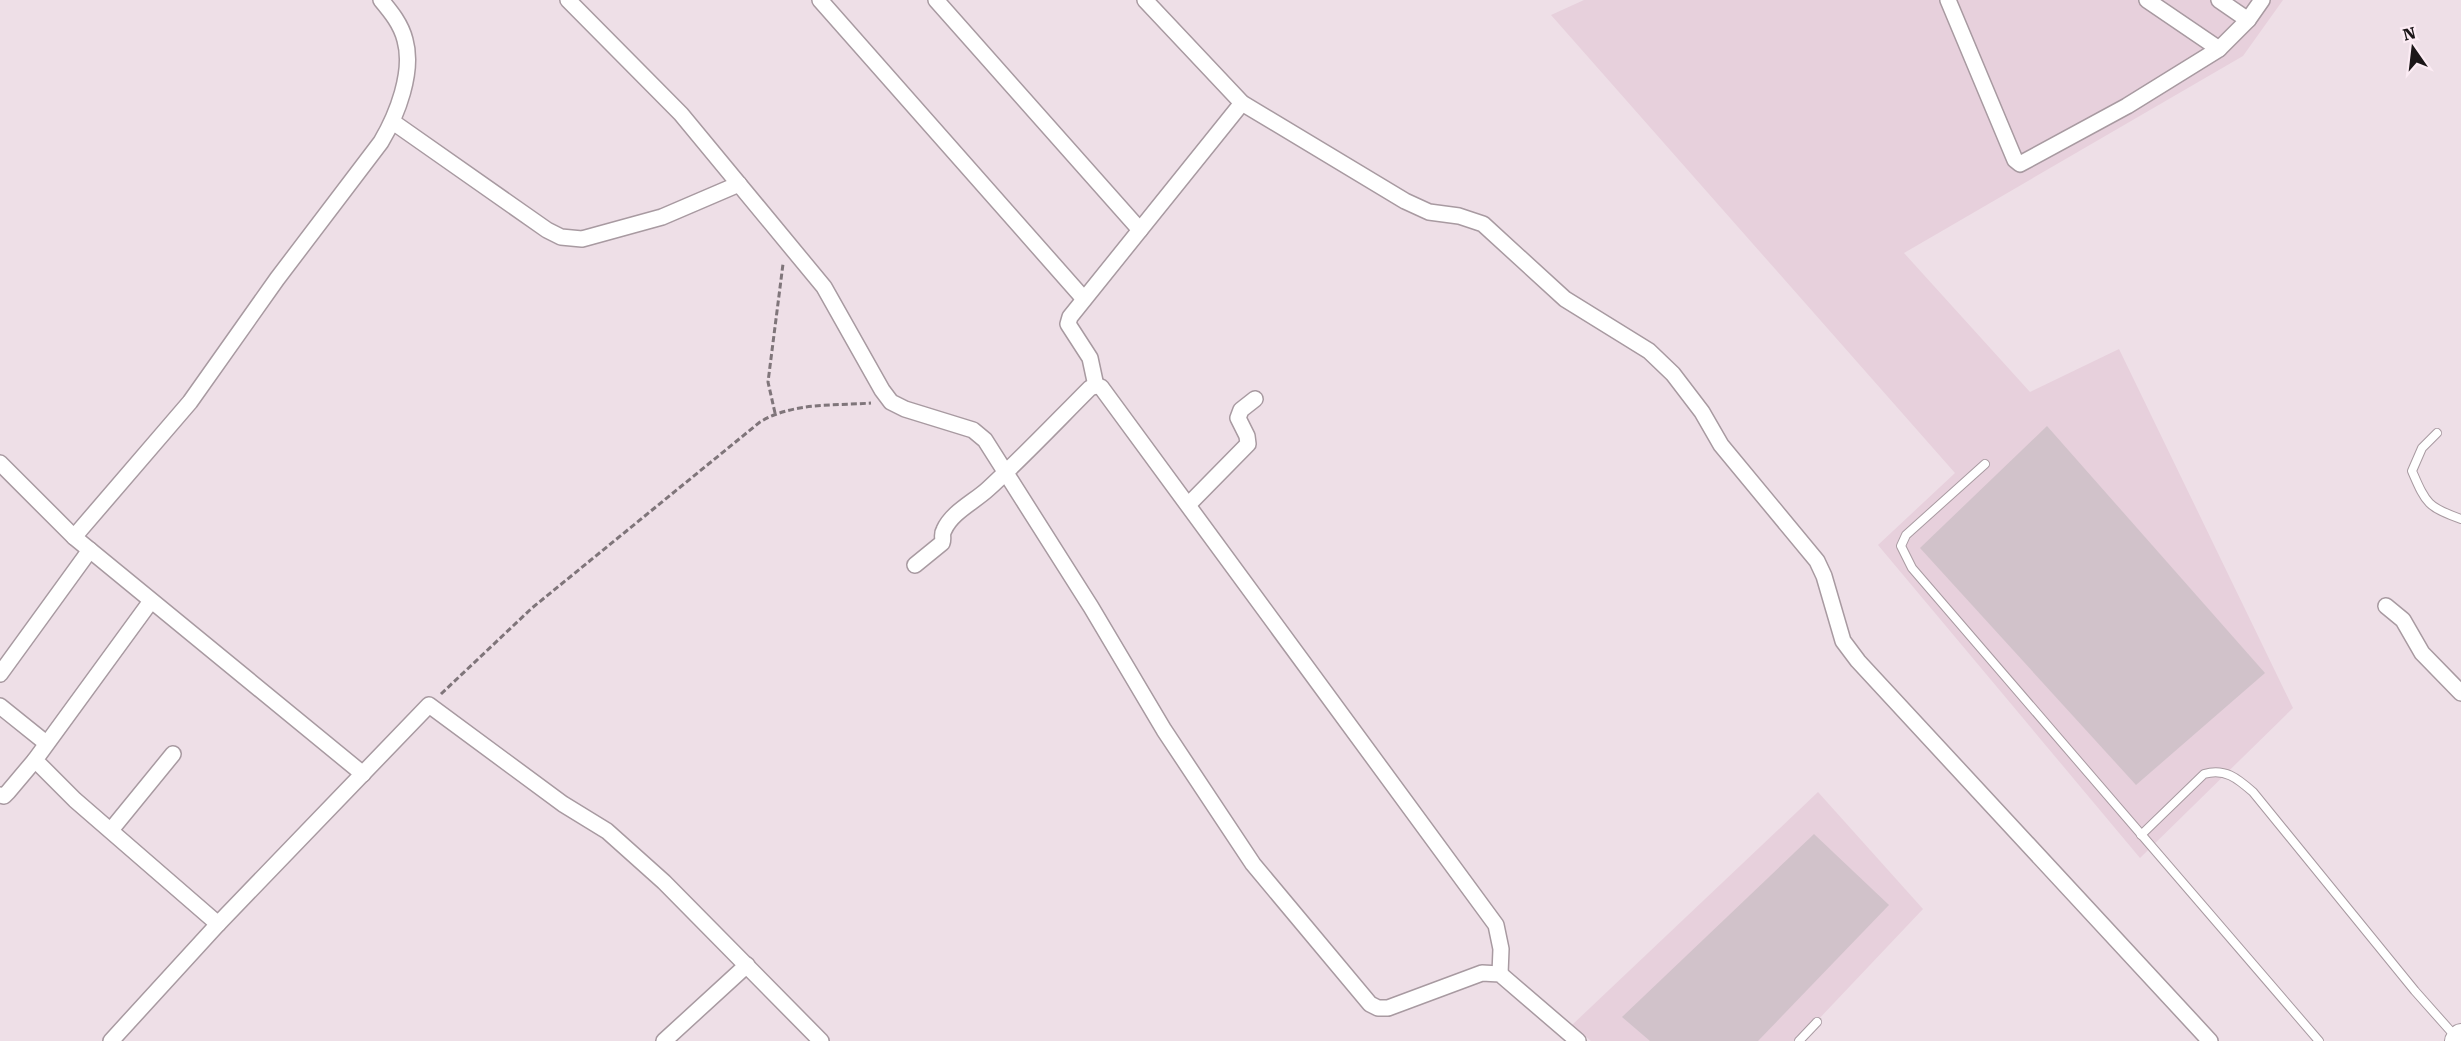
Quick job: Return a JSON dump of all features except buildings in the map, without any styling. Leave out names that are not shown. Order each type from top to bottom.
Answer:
[{"type":"street","points":[[74,537],[190,402],[276,279],[381,142],[393,122],[401,101],[408,55],[398,22],[381,0]]},
{"type":"street","points":[[568,0],[681,114],[824,287],[891,402],[905,409],[973,430],[985,440],[1091,608],[1164,730],[1253,864],[1370,1004],[1378,1008],[1388,1008],[1482,974],[1500,974],[1578,1041]]},
{"type":"street","points":[[820,0],[1084,299]]},
{"type":"street","points":[[936,0],[1140,230]]},
{"type":"street","points":[[1145,0],[1242,103],[1405,201],[1429,212],[1459,216],[1483,224],[1565,299],[1649,351],[1674,374],[1702,412],[1721,445],[1817,561],[1824,576],[1843,641],[1858,661],[2210,1041]]},
{"type":"street","points":[[1948,0],[2018,164],[2127,106],[2219,50],[2248,20],[2262,0]]},
{"type":"street","points":[[2146,0],[2219,50]]},
{"type":"street","points":[[2219,0],[2248,20]]},
{"type":"street","points":[[1242,103],[1084,299],[1070,317],[1068,324],[1090,358],[1096,386],[1106,392],[1497,925],[1501,949],[1500,974]]},
{"type":"street","points":[[393,122],[547,230],[561,237],[582,239],[642,223],[662,217],[739,184]]},
{"type":"street","points":[[915,565],[942,543],[944,530],[961,511],[988,490],[1090,388],[1096,386]]},
{"type":"street","points":[[1189,504],[1248,444],[1247,436],[1238,418],[1241,410],[1255,399]]},
{"type":"street","points":[[0,463],[74,537],[363,774]]},
{"type":"street","points":[[0,674],[90,550]]},
{"type":"street","points":[[0,795],[4,796],[8,792],[35,760],[151,601]]},
{"type":"street","points":[[2386,606],[2403,621],[2422,653],[2461,693]]},
{"type":"street","points":[[111,1041],[218,924],[429,705],[563,804],[607,831],[664,882],[821,1041]]},
{"type":"street","points":[[0,706],[46,743]]},
{"type":"street","points":[[111,830],[173,754]]},
{"type":"street","points":[[35,760],[75,800],[218,924]]},
{"type":"street","points":[[664,1041],[747,965]]},
{"type":"lane","points":[[2437,433],[2422,448],[2412,471],[2424,499],[2437,511],[2461,519]]},
{"type":"lane","points":[[1985,464],[1906,535],[1901,546],[1906,558],[1919,577],[2319,1041]]},
{"type":"lane","points":[[2141,835],[2204,774],[2217,771],[2237,777],[2253,792],[2415,991],[2459,1039]]},
{"type":"lane","points":[[1799,1041],[1817,1022]]},
{"type":"path","points":[[775,413],[768,382],[781,266],[794,250]]},
{"type":"path","points":[[429,705],[532,608],[760,422],[775,413],[793,408],[891,402]]},
{"type":"shaded area","points":[[1584,0],[2283,0],[2243,56],[1904,253],[2030,392],[2119,349],[2293,708],[2140,858],[1878,545],[1955,473],[1551,15]]},
{"type":"shaded area","points":[[1818,792],[1923,909],[1798,1041],[1591,1041],[1572,1025]]}]
